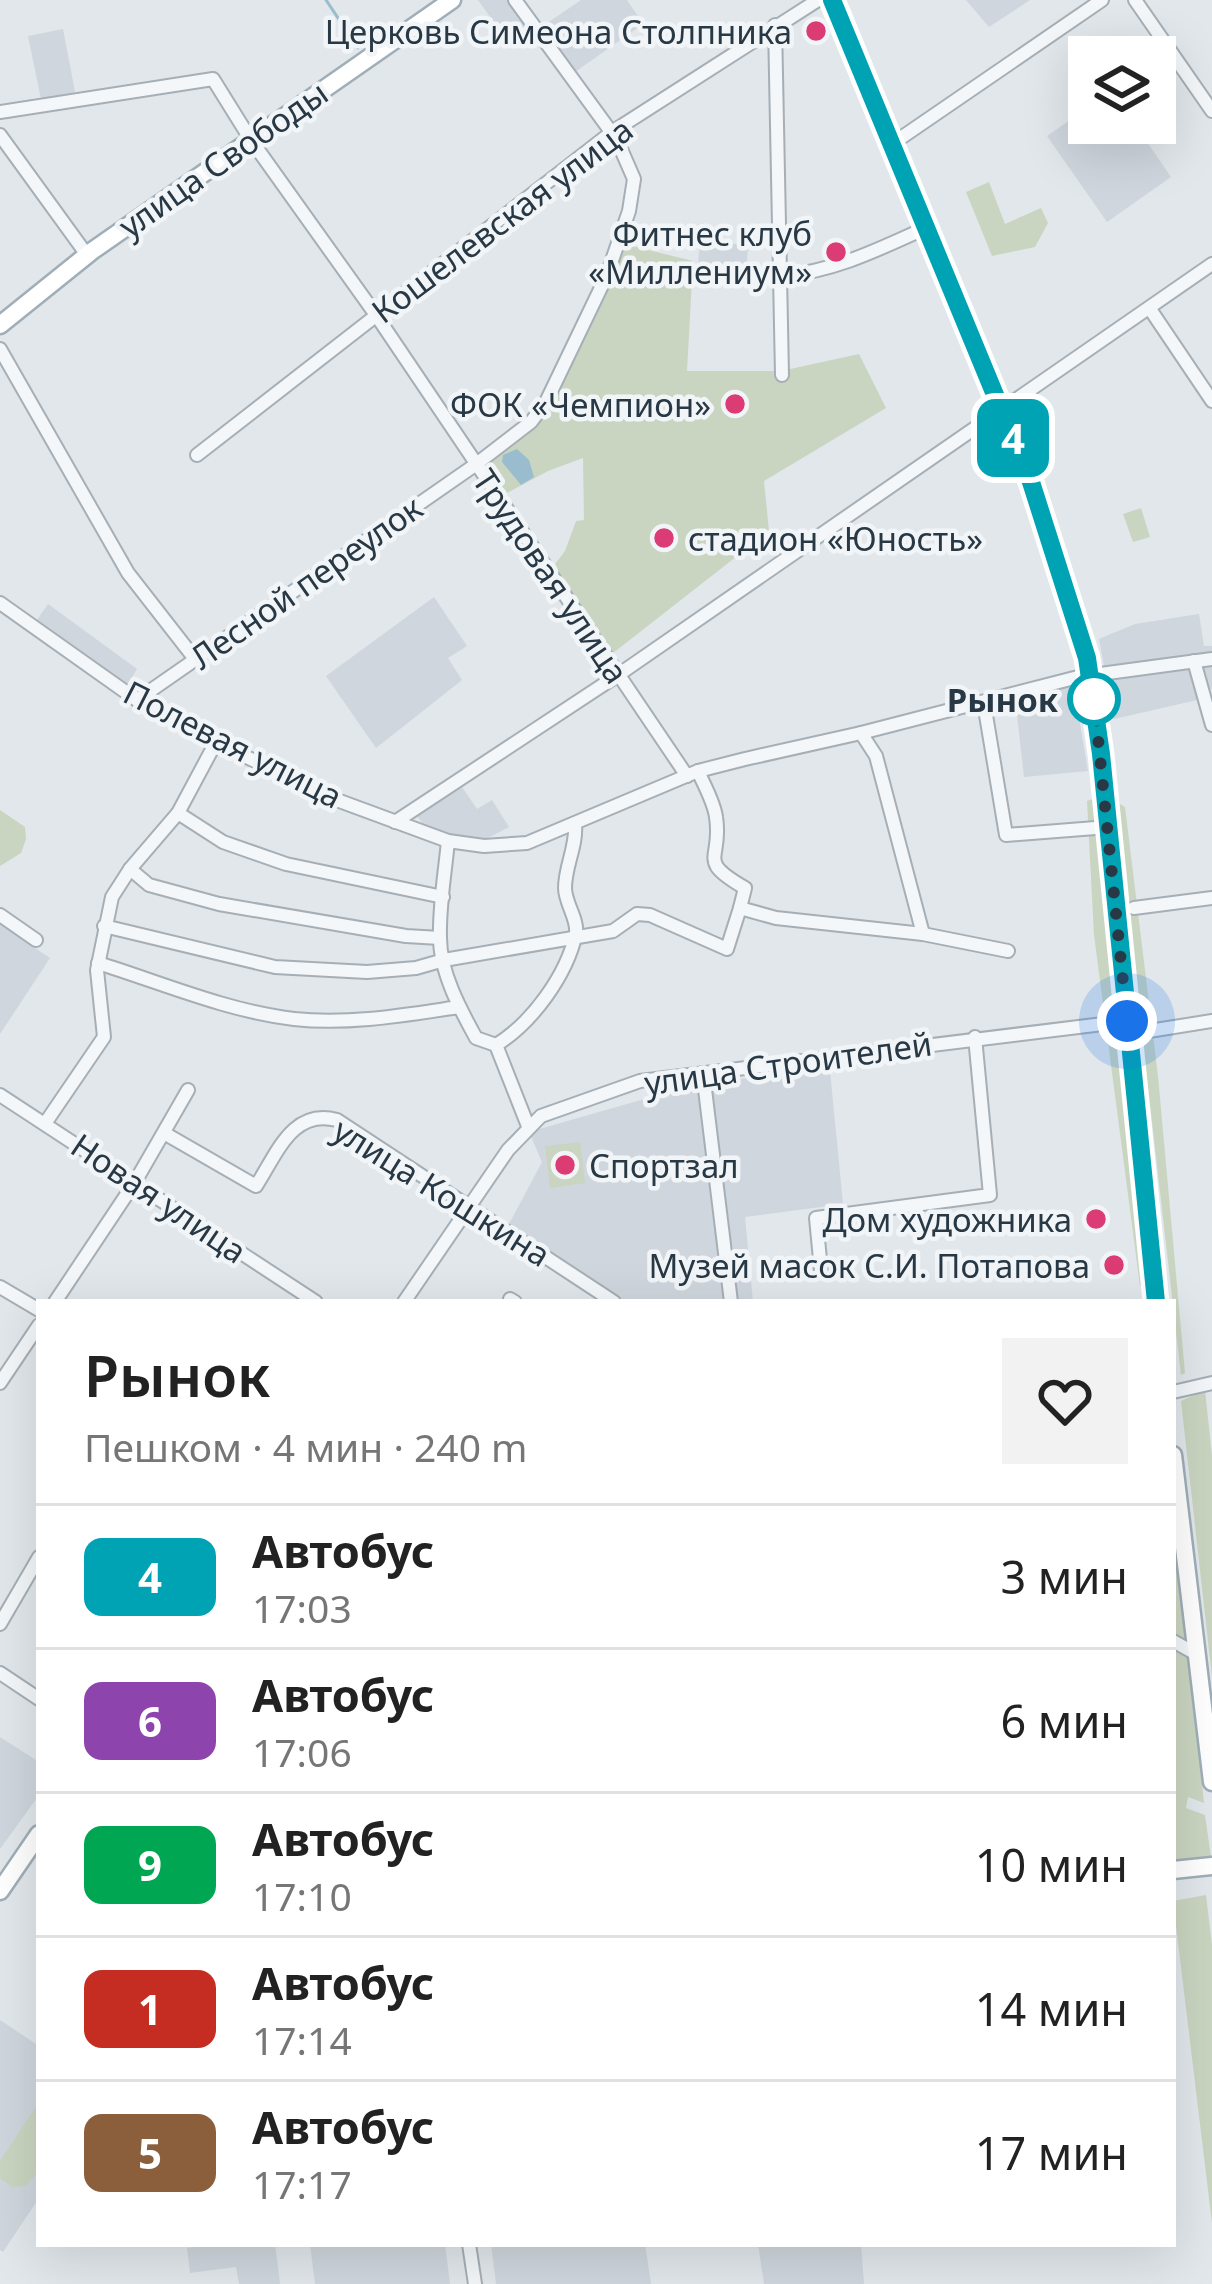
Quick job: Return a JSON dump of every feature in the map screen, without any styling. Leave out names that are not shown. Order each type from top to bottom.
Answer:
[{"type":"main road","name":"улица Свободы","points":[[0,326],[87,255],[452,0]]},
{"type":"main road","points":[[832,0],[1044,518],[1090,675],[1156,1299]]},
{"type":"main road","points":[[1176,1478],[1212,1782]]},
{"type":"main road","points":[[0,1891],[36,1838]]},
{"type":"main road","points":[[1176,1870],[1212,1866]]},
{"type":"street","name":"Лесной переулок","points":[[137,700],[475,465],[531,422],[546,402],[607,275],[629,211],[634,178],[623,148],[515,0]]},
{"type":"street","name":"Кошелевская улица","points":[[197,455],[612,133],[818,0]]},
{"type":"street","points":[[892,143],[1102,0]]},
{"type":"street","points":[[1135,0],[1212,111]]},
{"type":"street","points":[[775,26],[782,375]]},
{"type":"street","name":"Трудовая улица","points":[[0,112],[214,79],[618,675],[693,774],[716,817],[713,862],[718,872],[746,888],[740,908]]},
{"type":"street","points":[[0,136],[87,255]]},
{"type":"street","points":[[782,276],[845,263],[928,227]]},
{"type":"street","points":[[394,822],[618,675],[1212,264]]},
{"type":"street","points":[[1150,309],[1212,401]]},
{"type":"street","name":"Полевая улица","points":[[0,349],[128,573],[194,659]]},
{"type":"street","name":"Полевая улица","points":[[0,603],[137,700],[216,742],[326,796],[448,841],[484,846],[527,843],[693,774],[1090,675],[1212,659]]},
{"type":"street","points":[[1194,661],[1212,724]]},
{"type":"street","points":[[984,703],[1006,835],[1108,827]]},
{"type":"street","points":[[861,734],[876,756],[923,934]]},
{"type":"street","points":[[46,1123],[104,1037],[98,963],[112,897],[178,813],[216,742]]},
{"type":"street","points":[[178,813],[223,842],[286,864],[443,897]]},
{"type":"street","points":[[496,1045],[514,1034],[539,1006],[578,928],[565,890],[577,839],[575,824]]},
{"type":"street","points":[[448,841],[440,938],[444,960],[476,1038],[496,1045],[528,1126]]},
{"type":"street","points":[[130,869],[149,885],[219,904],[440,938]]},
{"type":"street","points":[[1134,908],[1212,898]]},
{"type":"street","points":[[104,926],[275,968],[367,972],[416,968],[613,931],[637,914],[650,915],[728,950],[740,908],[776,918],[923,934],[1008,951]]},
{"type":"street","points":[[0,915],[35,940]]},
{"type":"street","points":[[98,963],[236,1008],[296,1019],[397,1017],[459,1006]]},
{"type":"street","name":"улица Строителей","points":[[406,1299],[528,1126],[541,1116],[640,1081],[1127,1021]]},
{"type":"street","points":[[1149,1030],[1212,1021]]},
{"type":"street","points":[[821,1270],[816,1218],[990,1195],[975,1037]]},
{"type":"street","points":[[703,1073],[730,1299]]},
{"type":"street","points":[[57,1299],[135,1182],[188,1090]]},
{"type":"street","name":"Новая улица","points":[[0,1095],[311,1299]]},
{"type":"street","name":"улица Кошкина","points":[[164,1133],[256,1186],[295,1126],[309,1118],[337,1120],[609,1299]]},
{"type":"street","points":[[0,1287],[36,1308]]},
{"type":"street","points":[[0,1383],[36,1329]]},
{"type":"street","points":[[1176,1391],[1212,1383]]},
{"type":"street","points":[[0,1624],[36,1562]]},
{"type":"street","points":[[1176,1643],[1199,1656]]},
{"type":"street","points":[[0,1673],[36,1697]]},
{"type":"street","points":[[470,2247],[475,2284]]},
{"type":"shaded area","points":[[478,0],[522,0],[534,24],[508,42]]},
{"type":"shaded area","points":[[581,0],[627,0],[643,24],[575,72],[543,26]]},
{"type":"shaded area","points":[[966,0],[1030,0],[989,27]]},
{"type":"shaded area","points":[[63,29],[75,92],[41,99],[28,36]]},
{"type":"shaded area","points":[[1068,122],[1068,144],[1148,144],[1171,177],[1107,222],[1047,136]]},
{"type":"shaded area","points":[[700,241],[748,245],[746,279],[697,275]]},
{"type":"shaded area","points":[[434,597],[467,646],[448,658],[462,680],[376,748],[326,676]]},
{"type":"shaded area","points":[[48,604],[137,669],[124,690],[33,626]]},
{"type":"shaded area","points":[[1199,614],[1204,646],[1212,646],[1212,689],[1206,691],[1206,698],[1114,719],[1099,639],[1135,624]]},
{"type":"shaded area","points":[[1073,683],[1088,771],[1024,777],[1015,698]]},
{"type":"shaded area","points":[[462,787],[477,809],[492,800],[509,827],[484,840],[448,836],[423,824],[417,816]]},
{"type":"shaded area","points":[[0,925],[50,958],[0,1034]]},
{"type":"shaded area","points":[[830,1071],[843,1204],[745,1217],[753,1299],[618,1299],[508,1226],[542,1162],[529,1132],[704,1082]]},
{"type":"shaded area","points":[[0,1737],[36,1760],[36,1799],[0,1849]]},
{"type":"shaded area","points":[[0,2020],[36,2044],[36,2202],[0,2250]]},
{"type":"shaded area","points":[[275,2247],[280,2284],[239,2284],[236,2267],[190,2273],[187,2248]]},
{"type":"shaded area","points":[[310,2247],[445,2247],[450,2284],[315,2284]]},
{"type":"shaded area","points":[[491,2247],[645,2247],[651,2284],[496,2284]]},
{"type":"shaded area","points":[[758,2247],[861,2247],[864,2284],[764,2284]]},
{"type":"green space","points":[[989,182],[1005,224],[1041,208],[1048,223],[1035,247],[992,256],[966,192]]},
{"type":"green space","points":[[624,244],[693,261],[687,371],[781,371],[859,354],[886,408],[764,481],[769,531],[608,657],[549,572],[565,551],[576,521],[584,520],[583,458],[505,494],[485,464],[530,429],[557,392]]},
{"type":"green space","points":[[1141,508],[1150,537],[1133,542],[1123,514]]},
{"type":"green space","points":[[1093,799],[1149,1277],[1140,1286],[1094,935],[1087,801]]},
{"type":"green space","points":[[1125,807],[1158,1076],[1185,1373],[1181,1375],[1176,1299],[1172,1299],[1116,808]]},
{"type":"green space","points":[[0,810],[25,827],[26,839],[21,853],[0,866]]},
{"type":"green space","name":"Спортзал","points":[[580,1142],[585,1183],[550,1188],[545,1146]]},
{"type":"green space","points":[[1205,1390],[1212,1456],[1212,1677],[1181,1401]]},
{"type":"green space","points":[[1176,1539],[1189,1643],[1176,1636]]},
{"type":"green space","points":[[1176,1650],[1189,1656],[1204,1803],[1188,1797],[1186,1808],[1205,1815],[1211,1857],[1176,1861]]},
{"type":"green space","points":[[1206,1895],[1212,1945],[1212,2223],[1176,1926],[1176,1900]]},
{"type":"green space","points":[[36,2107],[36,2174],[26,2186],[12,2187],[0,2178],[0,2161]]},
{"type":"water","points":[[517,449],[529,460],[534,477],[521,485],[502,462],[503,455]]},
{"type":"waterway","points":[[326,0],[358,48]]},
{"type":"bus line","name":"4","points":[[832,0],[1031,482],[1087,658],[1101,754],[1156,1299]]},
{"type":"place","name":"Церковь Симеона Столпника","points":[[816,31]]},
{"type":"place","name":"Фитнес клуб «Миллениум»","points":[[836,252]]},
{"type":"place","name":"ФОК «Чемпион»","points":[[735,404]]},
{"type":"place","name":"стадион «Юность»","points":[[664,538]]},
{"type":"place","name":"Рынок","points":[[1094,699]]},
{"type":"place","name":"Спортзал","points":[[565,1165]]},
{"type":"place","name":"Дом художника","points":[[1096,1219]]},
{"type":"place","name":"Музей масок С.И. Потапова","points":[[1114,1265]]},
{"type":"route","points":[[1094,699],[1127,1021]]}]
